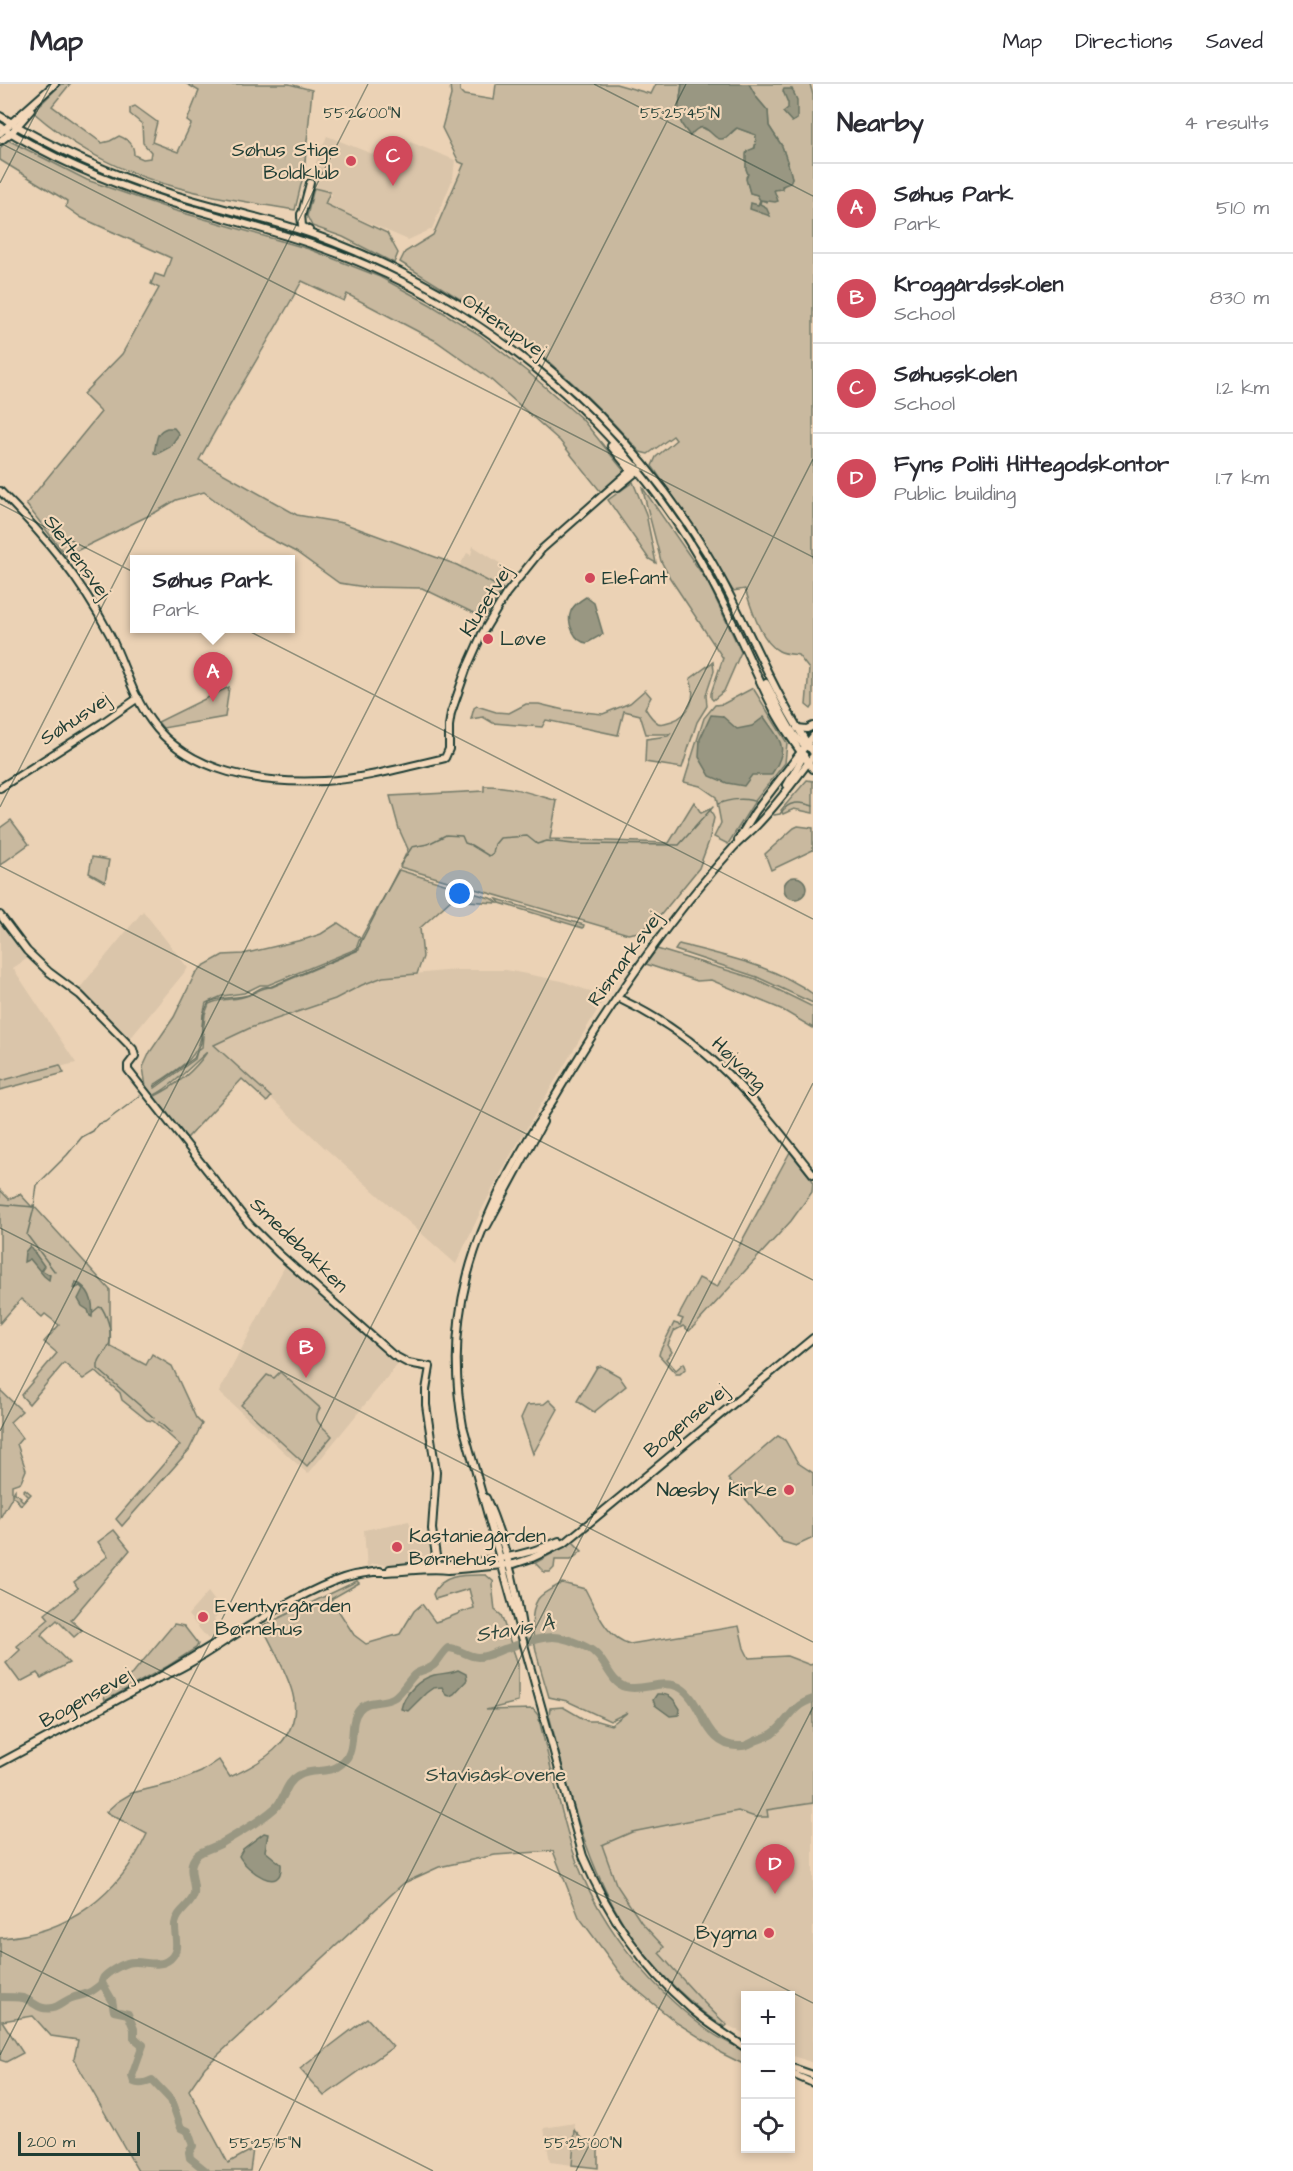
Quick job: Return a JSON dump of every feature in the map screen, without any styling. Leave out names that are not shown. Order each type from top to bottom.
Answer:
[{"type":"main road","points":[[0,141],[8,128],[55,84]]},
{"type":"main road","name":"Otterupvej","points":[[0,116],[8,128],[71,164],[138,192],[294,237],[399,280],[460,314],[548,378],[596,424],[681,514],[721,579],[809,755]]},
{"type":"main road","points":[[0,120],[8,128]]},
{"type":"main road","name":"Otterupvej","points":[[8,128],[108,171],[162,191],[297,229],[359,253],[427,285],[498,328],[554,372],[610,426],[693,549],[744,644],[774,710],[809,755]]},
{"type":"main road","points":[[294,237],[310,183]]},
{"type":"main road","points":[[301,214],[304,227],[337,240],[359,253]]},
{"type":"main road","name":"Klusetvej","points":[[448,754],[449,726],[455,701],[472,654],[494,613],[519,576],[542,549],[637,468]]},
{"type":"main road","name":"Slettensvej","points":[[0,490],[49,541],[76,577],[111,638],[144,711],[164,737],[191,758],[225,770],[267,779],[326,781],[360,777],[445,758],[448,754]]},
{"type":"main road","name":"Søhusvej","points":[[0,788],[138,698]]},
{"type":"main road","points":[[797,728],[807,729],[813,726]]},
{"type":"main road","points":[[809,755],[813,736]]},
{"type":"main road","name":"Rismarksvej","points":[[505,1562],[483,1499],[459,1401],[456,1346],[464,1287],[483,1226],[518,1156],[622,987],[660,936],[734,847],[770,811],[809,755]]},
{"type":"main road","name":"Rismarksvej","points":[[734,847],[755,812],[809,755]]},
{"type":"main road","name":"Smedebakken","points":[[0,915],[27,951],[80,996],[133,1049],[135,1056],[128,1065],[128,1070],[250,1225],[279,1254],[396,1357],[408,1363],[430,1367],[426,1405],[436,1472],[432,1529],[438,1566]]},
{"type":"main road","name":"Højvang","points":[[622,1000],[674,1029],[729,1073],[813,1174]]},
{"type":"main road","name":"Bogensevej","points":[[438,1566],[455,1572],[542,1554],[566,1542],[813,1338]]},
{"type":"main road","name":"Rismarksvej","points":[[478,1478],[499,1529],[523,1639],[580,1847],[606,1905],[623,1934],[659,1978],[690,2008],[744,2045]]},
{"type":"main road","points":[[483,1499],[495,1552],[491,1559]]},
{"type":"main road","name":"Bogensevej","points":[[0,1763],[206,1654],[259,1621],[333,1582],[358,1574],[397,1573],[491,1559],[505,1562],[581,1530]]},
{"type":"main road","points":[[438,1566],[505,1562],[520,1598],[523,1639]]},
{"type":"main road","points":[[795,2069],[813,2075]]},
{"type":"main road","points":[[795,2075],[813,2083]]},
{"type":"shaded area","points":[[682,84],[749,84],[768,111],[769,126],[782,146],[792,178],[790,183],[782,186],[782,189],[774,190],[778,201],[761,200],[760,204],[766,207],[770,216],[750,209],[751,203],[758,205],[760,200],[757,195],[750,193],[746,179],[748,174],[746,154],[747,151],[755,148],[756,135],[737,128],[720,139],[705,128],[701,128],[690,136],[682,125],[678,113]]},
{"type":"shaded area","points":[[784,89],[792,89],[797,100],[797,119],[792,122],[783,112],[788,108]]},
{"type":"shaded area","points":[[327,136],[400,165],[410,142],[455,160],[453,178],[432,229],[408,240],[326,204],[332,194],[313,186],[316,162]]},
{"type":"shaded area","points":[[167,428],[174,428],[179,434],[170,447],[157,454],[154,453],[158,435]]},
{"type":"shaded area","points":[[473,546],[515,573],[503,589],[459,567],[467,553],[471,555]]},
{"type":"shaded area","points":[[586,597],[594,603],[603,634],[587,643],[575,636],[570,621],[572,609]]},
{"type":"shaded area","points":[[711,715],[722,716],[737,729],[752,726],[764,717],[779,739],[782,751],[771,775],[752,775],[744,786],[727,783],[710,776],[699,757],[700,739]]},
{"type":"shaded area","points":[[795,877],[803,880],[806,888],[803,896],[795,899],[787,896],[784,888],[787,880]]},
{"type":"shaded area","points":[[143,911],[188,968],[129,1040],[79,989]]},
{"type":"shaded area","points":[[0,921],[28,958],[13,968],[76,1063],[0,1081]]},
{"type":"shaded area","points":[[455,970],[506,970],[562,981],[605,997],[509,1158],[456,1264],[325,1148],[214,1045],[250,1028],[383,977]]},
{"type":"shaded area","points":[[30,1246],[44,1266],[41,1270],[50,1275],[49,1280],[30,1259],[24,1262],[25,1252]]},
{"type":"shaded area","points":[[286,1264],[398,1364],[308,1474],[219,1392]]},
{"type":"shaded area","points":[[76,1282],[85,1288],[90,1296],[92,1317],[78,1299],[83,1289],[80,1286],[74,1289]]},
{"type":"shaded area","name":"Kastaniegården Børnehus","points":[[409,1521],[415,1541],[428,1539],[430,1559],[397,1565],[373,1564],[367,1568],[364,1530]]},
{"type":"shaded area","name":"Eventyrgården Børnehus","points":[[208,1592],[223,1612],[214,1619],[223,1631],[208,1639],[188,1615]]},
{"type":"shaded area","points":[[458,1670],[466,1674],[467,1680],[454,1694],[446,1695],[442,1687],[433,1688],[408,1711],[401,1709],[409,1693],[423,1680]]},
{"type":"shaded area","points":[[657,1694],[674,1700],[680,1709],[679,1715],[670,1716],[655,1705],[653,1700]]},
{"type":"shaded area","points":[[813,1803],[813,2063],[795,2056],[795,1991],[741,1991],[741,2032],[727,2025],[690,1990],[685,1981],[659,1953],[664,1946],[641,1922],[616,1884],[602,1845],[632,1832],[738,1811],[755,1817],[768,1817],[767,1810]]},
{"type":"shaded area","points":[[264,1833],[268,1834],[265,1851],[281,1864],[280,1874],[276,1879],[263,1878],[249,1868],[239,1856],[243,1849]]},
{"type":"shaded area","points":[[575,2123],[572,2165],[550,2162],[544,2128]]},
{"type":"green space","points":[[61,84],[70,84],[52,106],[102,143],[119,136],[126,139],[132,145],[134,155],[143,159],[150,158],[151,152],[143,143],[142,124],[130,114],[130,108],[135,106],[157,122],[152,142],[178,152],[191,124],[187,121],[199,91],[187,84],[289,84],[312,90],[304,172],[295,210],[222,198],[156,181],[125,170],[94,155],[63,136],[33,112]]},
{"type":"green space","points":[[450,84],[460,84],[460,91],[464,95],[494,100],[496,84],[616,84],[651,94],[656,84],[682,84],[678,113],[682,125],[690,136],[696,128],[700,127],[726,138],[737,128],[756,135],[755,146],[746,163],[748,174],[746,177],[750,193],[758,195],[760,200],[767,202],[775,195],[774,190],[781,188],[792,178],[782,146],[769,126],[768,111],[749,84],[810,84],[813,95],[813,706],[811,709],[806,705],[809,669],[798,655],[781,652],[767,640],[745,589],[733,591],[697,531],[652,466],[656,457],[676,440],[673,436],[648,454],[640,452],[591,400],[538,353],[488,317],[400,262],[405,252],[433,235],[464,164],[459,162],[442,128],[451,95]]},
{"type":"green space","points":[[8,140],[87,180],[173,210],[309,249],[380,277],[480,335],[529,373],[582,419],[624,471],[601,492],[560,441],[490,379],[436,341],[347,294],[344,301],[302,281],[199,460],[297,515],[343,523],[457,565],[503,589],[484,618],[422,588],[365,587],[339,583],[296,552],[257,532],[204,492],[176,500],[66,556],[26,504],[101,412],[83,394],[122,354],[159,288],[151,284],[155,274],[164,277],[171,258],[82,218],[66,207],[67,201],[0,160],[0,148]]},
{"type":"green space","points":[[314,188],[330,192],[325,204],[387,233],[398,253],[394,263],[343,237],[312,226],[307,216]]},
{"type":"green space","points":[[633,482],[646,514],[656,563],[649,559],[608,500]]},
{"type":"green space","points":[[642,487],[707,581],[741,652],[724,691],[713,700],[711,693],[723,658],[661,561]]},
{"type":"green space","points":[[713,662],[714,671],[706,695],[707,706],[697,722],[682,768],[645,762],[646,739],[670,734],[646,734],[640,715],[624,711],[618,735],[546,720],[542,727],[493,723],[483,717],[471,719],[474,708],[477,706],[496,712],[509,713],[526,704],[603,714],[630,703],[645,690],[651,697],[645,708],[656,722],[665,723],[678,718],[687,710],[693,692],[690,679]]},
{"type":"green space","points":[[229,687],[225,717],[163,728],[158,722]]},
{"type":"green space","points":[[753,688],[787,743],[785,763],[755,801],[728,844],[714,837],[721,823],[716,797],[700,786],[684,782],[704,718],[715,705],[723,704]]},
{"type":"green space","points":[[807,780],[813,781],[813,813],[794,809],[783,814],[781,810]]},
{"type":"green space","points":[[484,786],[512,788],[557,801],[550,839],[669,843],[694,802],[701,813],[710,809],[714,818],[709,841],[699,868],[655,922],[639,932],[628,934],[400,867],[408,849],[399,829],[390,796],[484,791]]},
{"type":"green space","points":[[11,820],[29,844],[0,865],[0,828]]},
{"type":"green space","points":[[798,826],[813,828],[813,850],[771,870],[765,854]]},
{"type":"green space","points":[[92,857],[109,860],[105,882],[89,873]]},
{"type":"green space","points":[[399,870],[493,899],[498,903],[451,900],[420,928],[423,957],[417,974],[383,977],[335,999],[250,1028],[214,1045],[271,1097],[267,1102],[242,1079],[187,1138],[153,1097],[183,1078],[207,1052],[175,1081],[153,1096],[146,1087],[143,1067],[150,1052],[174,1017],[195,974],[203,966],[223,955],[243,954],[306,939],[321,934],[338,923],[360,938],[356,949],[268,985],[260,985],[244,993],[222,996],[206,1003],[196,1051],[180,1068],[154,1085],[155,1088],[195,1059],[197,1051],[202,1047],[205,1014],[209,1004],[244,997],[263,988],[272,987],[359,950],[362,936]]},
{"type":"green space","points":[[497,899],[584,925],[583,928],[500,903]]},
{"type":"green space","points":[[679,944],[749,963],[782,976],[813,994],[813,1003],[757,977],[675,950]]},
{"type":"green space","points":[[657,949],[756,979],[813,1007],[813,1028],[781,1009],[711,980],[697,981],[646,964]]},
{"type":"green space","points":[[60,1065],[64,1073],[0,1090],[0,1081]]},
{"type":"green space","points":[[790,1152],[813,1181],[812,1192],[791,1221],[699,1321],[689,1331],[683,1326],[674,1331],[668,1345],[672,1352],[666,1359],[676,1370],[684,1363],[686,1368],[680,1374],[676,1374],[659,1355],[674,1323],[680,1325],[683,1319],[678,1317],[699,1278],[717,1287]]},
{"type":"green space","points":[[0,1190],[9,1199],[20,1194],[32,1207],[33,1205],[110,1290],[110,1346],[146,1365],[152,1354],[172,1366],[196,1418],[202,1424],[189,1450],[122,1526],[116,1519],[180,1445],[153,1421],[147,1420],[122,1400],[120,1393],[95,1371],[83,1379],[64,1363],[29,1404],[21,1395],[57,1353],[44,1342],[59,1325],[45,1314],[42,1317],[21,1299],[0,1323]]},
{"type":"green space","points":[[601,1366],[619,1376],[626,1386],[594,1412],[577,1401],[597,1367]]},
{"type":"green space","points":[[280,1372],[320,1408],[317,1420],[332,1436],[307,1466],[241,1405],[267,1375],[274,1378]]},
{"type":"green space","points":[[0,1390],[22,1411],[10,1422],[22,1438],[17,1444],[26,1470],[21,1482],[12,1485],[12,1495],[15,1490],[23,1501],[28,1496],[23,1491],[25,1489],[31,1494],[21,1505],[12,1497],[0,1518]]},
{"type":"green space","points":[[549,1400],[558,1409],[533,1454],[521,1418],[527,1405],[544,1404]]},
{"type":"green space","points":[[778,1436],[785,1440],[798,1463],[813,1473],[813,1538],[796,1546],[783,1542],[728,1479]]},
{"type":"green space","points":[[114,1530],[130,1550],[71,1620],[82,1630],[74,1637],[57,1620],[41,1635],[69,1663],[41,1678],[37,1673],[20,1682],[6,1663],[20,1650],[17,1646],[49,1619],[45,1614],[78,1588],[74,1582],[108,1556],[98,1542]]},
{"type":"green space","points":[[573,1542],[582,1551],[571,1560],[555,1560],[554,1568],[550,1572],[544,1572],[535,1563]]},
{"type":"green space","name":"Stavisåskovene","points":[[463,1575],[486,1575],[494,1582],[492,1584],[495,1610],[501,1615],[518,1664],[518,1702],[486,1710],[533,1709],[538,1715],[572,1848],[594,1900],[625,1949],[644,1971],[684,2012],[706,2029],[741,2050],[741,2063],[721,2053],[677,2023],[626,1981],[579,1917],[553,1851],[495,1855],[439,1867],[404,1883],[205,2067],[189,2090],[228,2163],[253,2149],[250,2171],[138,2171],[74,2059],[78,2040],[51,2036],[33,2016],[2,2021],[23,2053],[6,2062],[0,2060],[0,1938],[48,1929],[69,1919],[106,1893],[122,1875],[147,1834],[106,1812],[117,1802],[132,1793],[177,1782],[201,1772],[219,1760],[230,1777],[257,1763],[280,1744],[288,1733],[293,1719],[294,1705],[285,1672],[262,1626],[357,1581],[359,1583],[331,1599],[354,1635],[366,1644],[400,1634],[414,1611],[422,1604],[435,1622],[474,1608],[469,1589],[435,1599],[433,1594],[442,1582]]},
{"type":"green space","points":[[562,1583],[585,1589],[608,1629],[621,1641],[630,1644],[739,1626],[749,1658],[787,1656],[810,1665],[813,1664],[813,1803],[767,1810],[768,1817],[755,1817],[738,1811],[632,1832],[602,1845],[616,1884],[641,1922],[664,1947],[659,1953],[727,2025],[725,2027],[695,2006],[651,1962],[628,1931],[593,1864],[569,1791],[549,1715],[550,1708],[563,1707],[587,1721],[611,1725],[628,1712],[610,1721],[567,1701],[549,1697],[538,1661],[532,1620],[538,1599]]},
{"type":"green space","points":[[174,1624],[184,1626],[198,1644],[196,1648],[105,1701],[104,1695],[132,1674]]},
{"type":"green space","points":[[367,2018],[393,2047],[324,2096],[300,2069]]},
{"type":"green space","points":[[575,2130],[586,2143],[598,2144],[598,2168],[572,2165]]},
{"type":"waterway","points":[[718,804],[738,799],[758,803]]},
{"type":"waterway","points":[[774,815],[780,814],[794,803],[813,806]]},
{"type":"waterway","points":[[400,865],[412,847],[428,844],[446,835],[462,836],[465,843],[489,856],[493,853],[495,844],[500,838],[527,836],[537,844],[547,841],[573,844],[679,845],[713,807]]},
{"type":"waterway","points":[[154,1087],[194,1058],[201,1043],[203,1014],[209,1002],[248,995],[357,950],[398,870]]},
{"type":"waterway","points":[[0,1204],[34,1207],[37,1185],[82,1137],[140,1096]]},
{"type":"waterway","points":[[34,1208],[27,1235],[55,1272]]},
{"type":"waterway","points":[[93,1312],[99,1307],[102,1308],[110,1333],[110,1343],[100,1360],[98,1369],[154,1418]]},
{"type":"waterway","points":[[159,1422],[171,1433]]},
{"type":"waterway","name":"Stavis Å","points":[[0,1997],[23,1998],[40,2007],[52,2008],[92,1991],[100,1985],[106,1975],[124,1964],[132,1962],[158,1964],[167,1961],[176,1949],[176,1919],[193,1898],[191,1869],[197,1855],[228,1840],[270,1812],[278,1804],[290,1783],[298,1776],[337,1767],[349,1754],[353,1724],[359,1710],[366,1704],[389,1700],[396,1696],[414,1675],[432,1667],[448,1648],[478,1657],[541,1638],[557,1637],[571,1641],[594,1652],[615,1680],[625,1687],[638,1688],[666,1684],[679,1687],[694,1702],[712,1732],[719,1740],[729,1745],[746,1746],[770,1735],[794,1710],[813,1699]]},
{"type":"waterway","points":[[102,1983],[112,2000],[114,2011],[128,2014],[134,2029],[134,2038],[143,2045],[132,2076],[134,2082],[143,2083],[152,2080],[171,2100],[181,2128],[188,2131],[193,2146],[189,2152],[190,2158],[206,2171]]},
{"type":"place","name":"Søhus Stige Boldklub","points":[[351,161]]},
{"type":"place","name":"Søhusskolen","points":[[393,186]]},
{"type":"place","name":"Elefant","points":[[590,578]]},
{"type":"place","name":"Løve","points":[[488,639]]},
{"type":"place","name":"Søhus Park","points":[[213,702]]},
{"type":"place","name":"Kroggårdsskolen","points":[[306,1378]]},
{"type":"place","name":"Næsby Kirke","points":[[789,1490]]},
{"type":"place","name":"Kastaniegården Børnehus","points":[[397,1547]]},
{"type":"place","name":"Eventyrgården Børnehus","points":[[203,1617]]},
{"type":"place","name":"Fyns Politi Hittegodskontor","points":[[775,1894]]},
{"type":"place","name":"Bygma","points":[[769,1933]]}]
